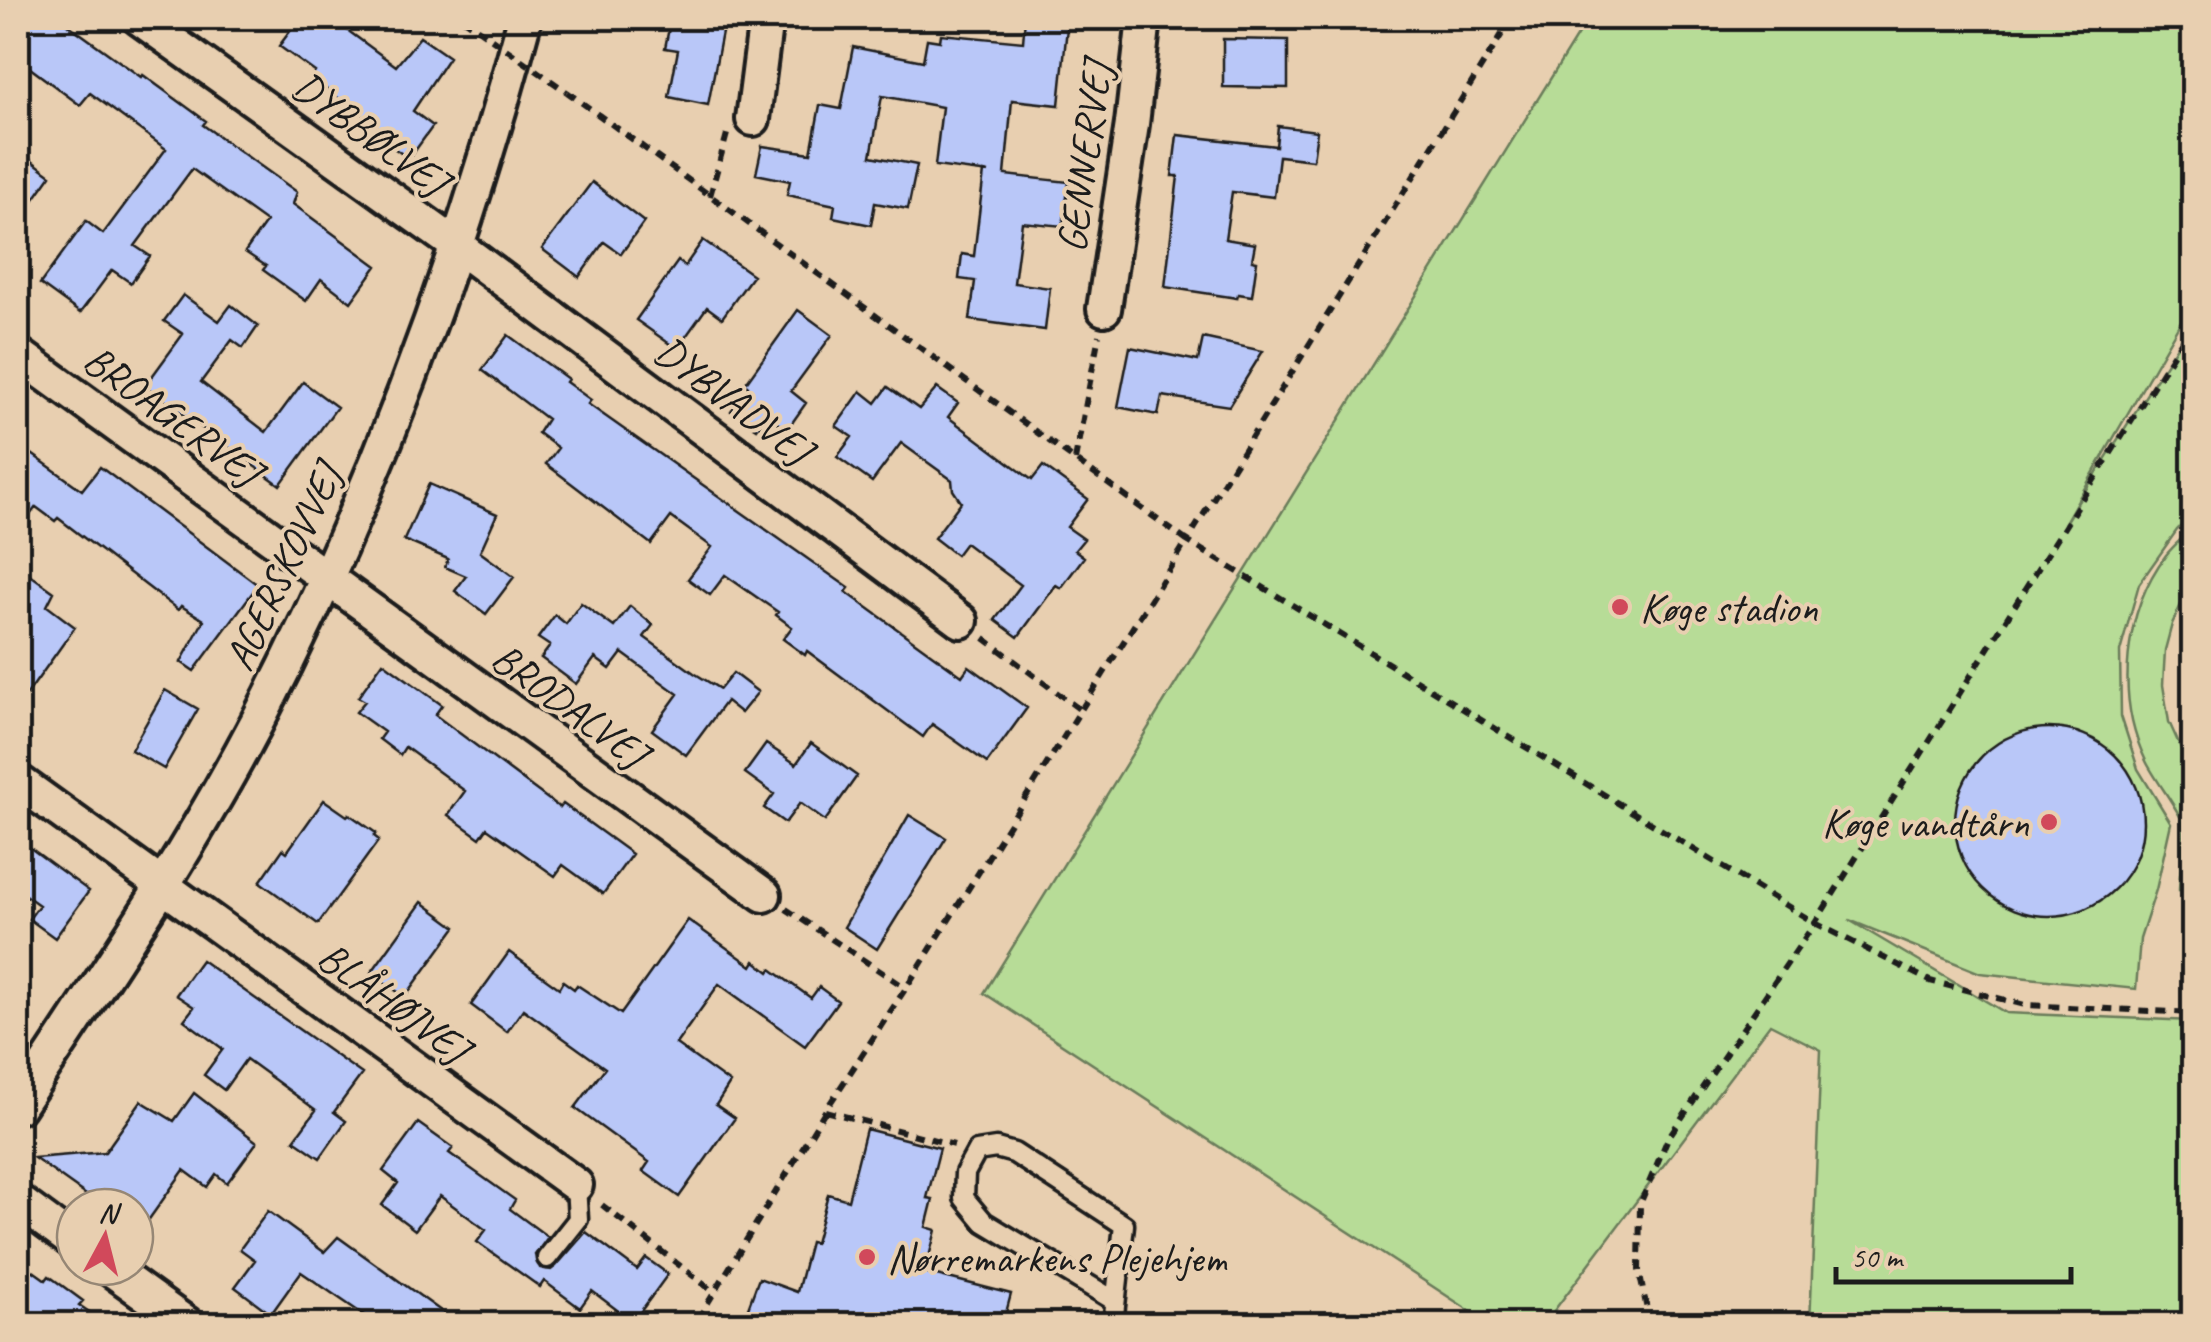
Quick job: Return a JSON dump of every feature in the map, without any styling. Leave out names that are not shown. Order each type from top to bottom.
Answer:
[{"type":"street","name":"DYBBØLVEJ","points":[[139,18],[456,245]]},
{"type":"street","name":"AGERSKOVVEJ","points":[[18,1107],[163,886],[256,724],[327,580],[403,403],[503,100],[525,18]]},
{"type":"street","points":[[753,119],[766,18]]},
{"type":"street","name":"GENNERVEJ","points":[[1104,309],[1144,18]]},
{"type":"street","name":"DYBVADVEJ","points":[[456,245],[961,621]]},
{"type":"street","name":"BROAGERVEJ","points":[[18,354],[327,580]]},
{"type":"street","name":"BRODALVEJ","points":[[327,580],[764,895]]},
{"type":"street","name":"BLÅHØJVEJ","points":[[18,782],[576,1185]]},
{"type":"street","points":[[18,1201],[55,1228]]},
{"type":"street","points":[[136,1287],[187,1324]]},
{"type":"lane","points":[[1112,1324],[1115,1301],[1124,1225],[1014,1153],[996,1148],[977,1151],[965,1173],[964,1198],[984,1222],[1115,1301]]},
{"type":"lane","points":[[548,1258],[578,1219],[576,1185]]},
{"type":"path","points":[[462,18],[1187,541],[1816,923],[1930,981],[2025,1005],[2194,1013]]},
{"type":"path","points":[[695,1324],[824,1112],[906,988],[1512,18]]},
{"type":"path","points":[[710,196],[729,130],[753,119]]},
{"type":"path","points":[[1076,460],[1104,309]]},
{"type":"path","points":[[1650,1324],[1638,1271],[1640,1204],[1668,1138],[1816,923],[2194,322]]},
{"type":"path","points":[[961,621],[1079,709]]},
{"type":"path","points":[[764,895],[906,988]]},
{"type":"path","points":[[824,1112],[977,1151]]},
{"type":"path","points":[[576,1185],[715,1293]]},
{"type":"green space","name":"Køge stadion","points":[[1588,18],[2193,18],[2193,300],[2064,524],[2193,321],[2193,514],[2139,584],[2120,652],[2121,716],[2138,769],[2171,823],[2140,939],[2136,989],[1980,973],[1849,920],[2006,1013],[2193,1021],[2193,1324],[1810,1324],[1821,1050],[1770,1024],[1544,1324],[1490,1324],[984,993]]},
{"type":"green space","points":[[2193,527],[2193,579],[2172,624],[2165,650],[2163,685],[2169,722],[2193,775],[2193,891],[2179,890],[2182,821],[2149,767],[2136,736],[2128,683],[2133,628],[2141,602],[2166,555]]},
{"type":"building","points":[[25,18],[59,18],[206,121],[203,125],[297,192],[293,204],[377,266],[351,302],[321,279],[306,301],[263,270],[266,266],[245,252],[266,222],[192,169],[135,246],[150,256],[131,283],[112,270],[80,313],[40,284],[86,221],[103,234],[166,149],[90,93],[80,105],[18,59],[18,27]]},
{"type":"building","points":[[300,18],[350,18],[343,27],[396,66],[420,37],[449,57],[413,111],[433,126],[409,159],[387,143],[391,137],[311,78],[315,72],[279,46]]},
{"type":"building","points":[[671,18],[724,22],[708,105],[669,97],[678,50],[665,48]]},
{"type":"building","points":[[1025,18],[1068,18],[1059,105],[1012,100],[1005,175],[1069,182],[1063,226],[1022,222],[1014,283],[1050,288],[1045,330],[970,320],[975,281],[959,279],[962,254],[974,256],[984,172],[935,166],[942,107],[882,96],[871,156],[917,165],[908,209],[875,203],[871,225],[833,217],[835,205],[787,195],[790,181],[756,174],[762,146],[811,153],[820,105],[841,109],[853,47],[923,61],[927,39],[940,41],[941,34],[1023,42]]},
{"type":"building","points":[[1223,39],[1288,40],[1288,88],[1223,87]]},
{"type":"building","points":[[1278,126],[1317,131],[1313,160],[1279,156],[1274,197],[1232,192],[1225,239],[1255,244],[1252,296],[1238,294],[1237,298],[1165,287],[1178,176],[1172,176],[1177,135],[1276,146]]},
{"type":"building","points":[[28,158],[51,175],[34,199],[18,187],[18,172]]},
{"type":"building","points":[[592,182],[644,222],[621,254],[604,242],[579,277],[542,249]]},
{"type":"building","points":[[703,240],[753,275],[722,318],[707,307],[677,349],[636,320],[678,261],[685,266]]},
{"type":"building","points":[[183,295],[219,321],[231,305],[258,326],[243,348],[232,340],[201,382],[266,432],[303,382],[337,407],[280,485],[145,386],[183,334],[164,321]]},
{"type":"building","points":[[798,310],[832,335],[791,391],[806,403],[787,430],[767,416],[757,429],[731,411],[748,387],[745,384]]},
{"type":"building","points":[[508,335],[568,379],[566,382],[591,400],[588,404],[849,588],[846,592],[962,676],[969,666],[1027,708],[987,763],[932,724],[923,737],[807,651],[805,655],[783,639],[792,627],[776,615],[778,612],[725,575],[710,595],[688,579],[712,547],[671,517],[651,544],[546,464],[558,448],[538,433],[547,419],[482,370]]},
{"type":"building","points":[[1203,338],[1263,351],[1229,406],[1162,396],[1158,415],[1118,407],[1130,347],[1198,361]]},
{"type":"building","points":[[888,387],[919,409],[937,388],[958,403],[948,417],[1032,480],[1043,466],[1088,499],[1067,527],[1084,539],[1075,550],[1084,557],[1061,588],[1056,585],[1018,637],[995,620],[1021,585],[965,543],[956,555],[934,538],[961,502],[952,480],[901,443],[872,482],[837,457],[852,437],[836,426],[861,391],[876,403]]},
{"type":"building","points":[[18,444],[82,490],[100,467],[258,585],[194,671],[181,662],[204,620],[181,606],[178,610],[58,518],[55,521],[36,507],[18,531]]},
{"type":"building","points":[[429,484],[497,514],[480,552],[514,577],[486,614],[455,591],[466,576],[445,567],[448,559],[404,540]]},
{"type":"building","points":[[18,566],[54,592],[47,606],[75,627],[18,707]]},
{"type":"building","points":[[581,603],[614,627],[630,606],[653,625],[644,637],[694,673],[720,689],[733,673],[758,692],[741,713],[726,701],[686,755],[652,730],[678,694],[622,653],[610,669],[595,658],[576,684],[541,658],[550,646],[538,638],[555,615],[566,624]]},
{"type":"building","points":[[383,662],[442,705],[435,715],[560,808],[563,804],[632,854],[603,894],[563,865],[555,876],[487,828],[480,838],[448,815],[465,791],[405,747],[400,755],[379,739],[384,732],[356,712],[365,701],[358,697]]},
{"type":"building","points":[[165,690],[198,709],[164,769],[131,750]]},
{"type":"building","name":"Køge vandtårn","points":[[2049,728],[2085,735],[2115,756],[2136,786],[2143,822],[2136,858],[2115,888],[2085,909],[2049,916],[2013,909],[1983,888],[1962,858],[1955,822],[1962,786],[1983,756],[2013,735]]},
{"type":"building","points":[[811,743],[857,776],[825,821],[800,803],[785,823],[764,808],[774,794],[745,773],[766,744],[796,764]]},
{"type":"building","points":[[324,800],[376,833],[374,836],[379,840],[318,924],[260,882]]},
{"type":"building","points":[[909,815],[946,838],[877,949],[844,927]]},
{"type":"building","points":[[18,839],[89,891],[55,938],[29,919],[39,905],[18,890]]},
{"type":"building","points":[[422,902],[456,927],[405,997],[371,973]]},
{"type":"building","points":[[688,920],[752,966],[755,961],[769,972],[771,969],[811,998],[819,987],[838,1001],[805,1046],[719,984],[676,1044],[730,1083],[716,1105],[735,1118],[679,1197],[643,1171],[649,1162],[575,1108],[605,1068],[523,1009],[507,1032],[471,1005],[509,952],[559,988],[563,981],[574,989],[577,985],[621,1014]]},
{"type":"building","points":[[201,960],[362,1074],[334,1112],[346,1121],[320,1158],[294,1140],[316,1110],[246,1059],[224,1090],[204,1075],[223,1049],[184,1020],[194,1007],[176,995]]},
{"type":"building","points":[[194,1093],[257,1142],[227,1183],[216,1174],[207,1187],[184,1170],[155,1211],[155,1187],[75,1187],[34,1158],[105,1152],[141,1101],[174,1121]]},
{"type":"building","points":[[418,1123],[453,1148],[449,1153],[515,1200],[510,1209],[548,1237],[535,1255],[540,1268],[551,1270],[586,1232],[637,1270],[646,1258],[668,1274],[633,1322],[592,1291],[580,1308],[544,1281],[540,1287],[477,1242],[486,1230],[440,1196],[415,1230],[382,1205],[398,1183],[383,1171]]},
{"type":"building","name":"Nørremarkens Plejehjem","points":[[866,1129],[940,1148],[927,1198],[933,1199],[926,1227],[936,1230],[925,1272],[1011,1294],[1003,1324],[742,1324],[759,1278],[797,1292],[828,1194],[848,1200]]},
{"type":"building","points":[[268,1211],[324,1252],[338,1237],[459,1324],[377,1324],[301,1272],[271,1314],[235,1287],[255,1260],[240,1249]]},
{"type":"building","points":[[18,1260],[46,1280],[49,1276],[55,1280],[55,1287],[64,1287],[83,1301],[79,1305],[107,1324],[18,1324]]},
{"type":"place","name":"Køge stadion","points":[[1620,607]]},
{"type":"place","name":"Køge vandtårn","points":[[2049,822]]},
{"type":"place","name":"Nørremarkens Plejehjem","points":[[867,1257]]}]
